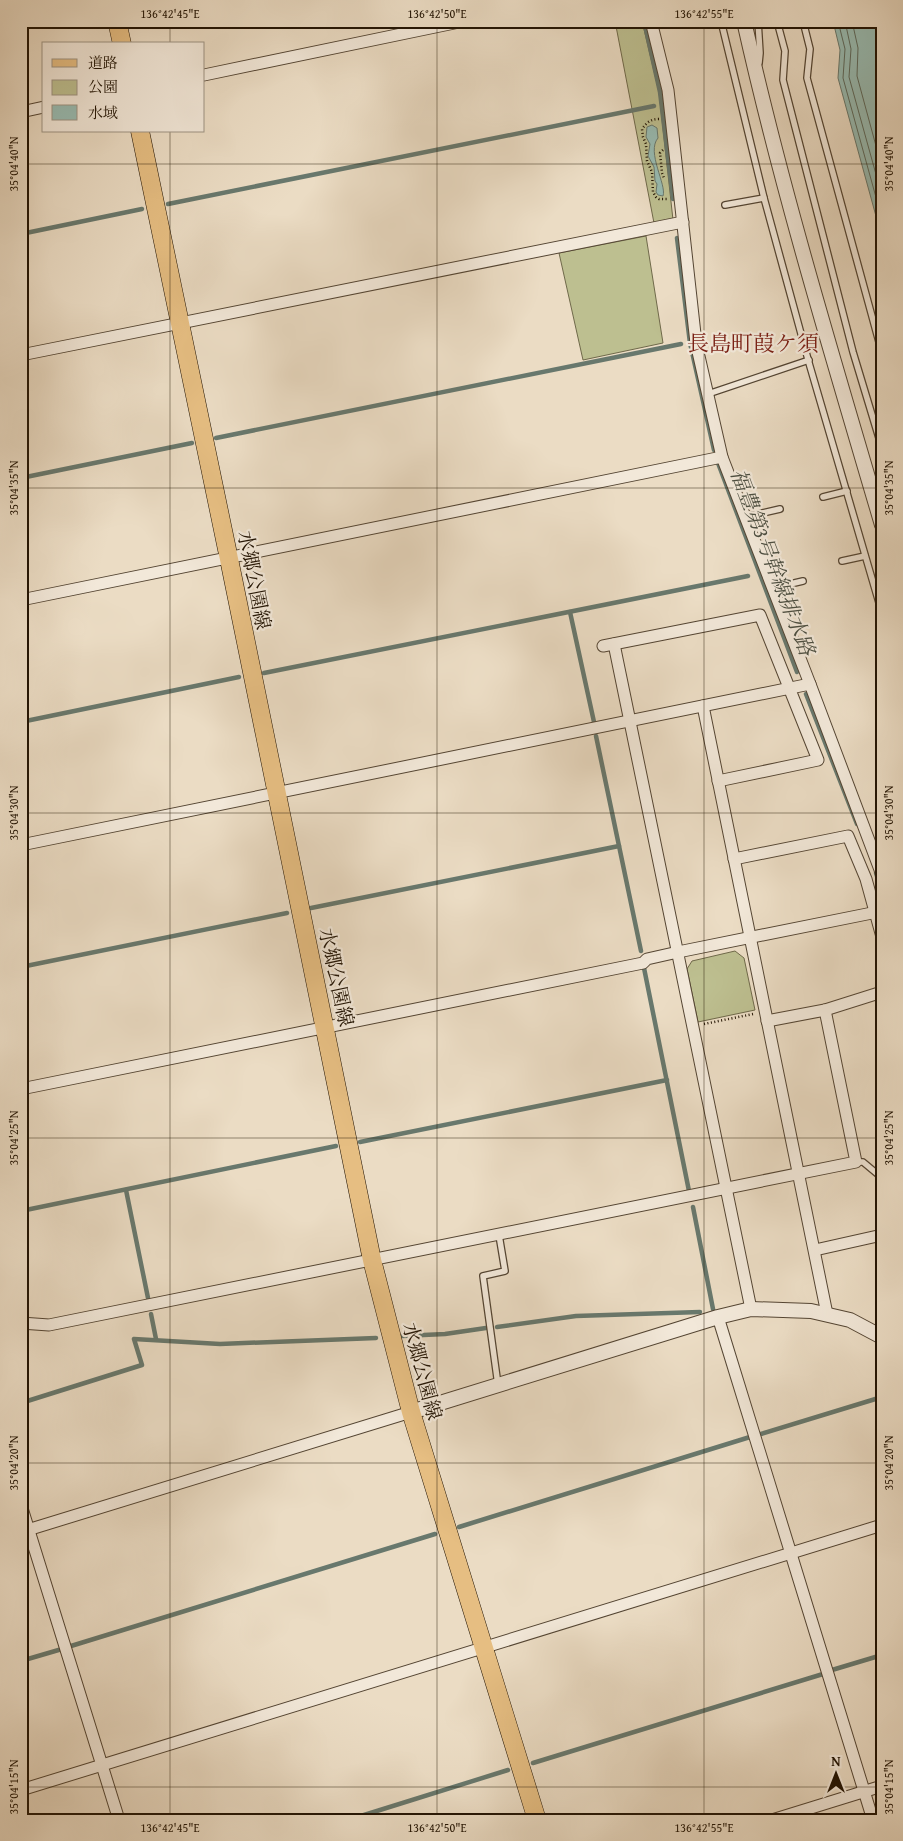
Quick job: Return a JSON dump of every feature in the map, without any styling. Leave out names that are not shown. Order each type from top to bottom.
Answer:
[{"type":"main road","points":[[117,21],[122,42]]},
{"type":"main road","name":"水郷公園線","points":[[140,132],[326,1028],[372,1260],[411,1412],[537,1820]]},
{"type":"street","points":[[205,75],[462,21]]},
{"type":"street","points":[[651,21],[668,90],[696,343],[722,457],[882,875]]},
{"type":"street","points":[[744,21],[756,77],[830,350],[882,525]]},
{"type":"street","points":[[21,112],[42,108]]},
{"type":"street","points":[[21,355],[682,222]]},
{"type":"street","points":[[21,600],[722,457]]},
{"type":"street","points":[[718,781],[818,760],[760,615],[609,645],[631,721],[750,1309]]},
{"type":"street","points":[[21,845],[810,684]]},
{"type":"street","points":[[703,706],[828,1314]]},
{"type":"street","points":[[734,859],[848,836],[878,912],[882,936]]},
{"type":"street","points":[[21,1089],[643,963],[647,959],[678,952],[878,912]]},
{"type":"street","points":[[766,1016],[825,1010],[882,992]]},
{"type":"street","points":[[21,1324],[49,1325],[726,1190],[856,1162],[825,1010]]},
{"type":"street","points":[[815,1250],[881,1237]]},
{"type":"street","points":[[25,1530],[718,1317],[750,1309],[811,1311],[828,1314],[850,1320],[882,1336]]},
{"type":"street","points":[[718,1317],[873,1820]]},
{"type":"street","points":[[21,1505],[25,1530],[119,1820]]},
{"type":"street","points":[[21,1790],[882,1525]]},
{"type":"street","points":[[772,1820],[882,1786]]},
{"type":"lane","points":[[721,21],[764,198],[882,613]]},
{"type":"lane","points":[[756,77],[760,53],[758,21]]},
{"type":"lane","points":[[778,21],[785,51],[783,80],[853,352],[882,448]]},
{"type":"lane","points":[[804,21],[810,49],[807,78],[882,354]]},
{"type":"lane","points":[[725,205],[764,198]]},
{"type":"lane","points":[[708,394],[809,360]]},
{"type":"lane","points":[[823,497],[847,491]]},
{"type":"lane","points":[[745,517],[780,509]]},
{"type":"lane","points":[[842,561],[865,556]]},
{"type":"lane","points":[[773,588],[803,581]]},
{"type":"lane","points":[[856,1162],[863,1162],[880,1177]]},
{"type":"lane","points":[[498,1235],[505,1271],[483,1276],[498,1386]]},
{"type":"path","points":[[660,119],[650,120],[642,129],[646,144],[647,161],[652,172],[653,192],[659,199],[669,200]]},
{"type":"path","points":[[693,1026],[766,1016]]},
{"type":"green space","points":[[615,21],[642,21],[659,92],[673,220],[654,223]]},
{"type":"green space","points":[[646,236],[663,343],[583,360],[559,253]]},
{"type":"green space","points":[[735,951],[744,958],[755,1010],[698,1022],[687,969],[692,961]]},
{"type":"water","points":[[833,21],[882,21],[882,238],[838,78],[840,50]]},
{"type":"water","points":[[652,125],[657,128],[658,138],[654,151],[663,196],[658,195],[656,192],[657,184],[654,167],[648,156],[650,144],[646,137],[647,127]]},
{"type":"waterway","name":"福豊第3号幹線排水路","points":[[644,21],[660,92],[673,199]]},
{"type":"waterway","points":[[168,204],[654,106]]},
{"type":"waterway","points":[[21,234],[142,209]]},
{"type":"waterway","name":"福豊第3号幹線排水路","points":[[677,238],[690,343],[714,450]]},
{"type":"waterway","points":[[216,438],[681,344]]},
{"type":"waterway","points":[[21,478],[192,443]]},
{"type":"waterway","name":"福豊第3号幹線排水路","points":[[718,463],[797,672]]},
{"type":"waterway","points":[[264,673],[748,576]]},
{"type":"waterway","points":[[570,612],[594,722]]},
{"type":"waterway","points":[[21,722],[239,677]]},
{"type":"waterway","name":"福豊第3号幹線排水路","points":[[806,694],[857,824]]},
{"type":"waterway","points":[[596,736],[641,951]]},
{"type":"waterway","points":[[311,908],[619,846]]},
{"type":"waterway","name":"福豊第3号幹線排水路","points":[[876,873],[882,891]]},
{"type":"waterway","points":[[21,967],[287,913]]},
{"type":"waterway","points":[[644,968],[689,1191]]},
{"type":"waterway","points":[[360,1142],[667,1080]]},
{"type":"waterway","points":[[21,1211],[336,1146]]},
{"type":"waterway","points":[[126,1190],[148,1298]]},
{"type":"waterway","points":[[693,1207],[713,1309]]},
{"type":"waterway","points":[[497,1327],[576,1316],[700,1312]]},
{"type":"waterway","points":[[151,1314],[156,1339]]},
{"type":"waterway","points":[[402,1336],[445,1334],[486,1328]]},
{"type":"waterway","points":[[21,1403],[142,1365],[134,1339],[220,1344],[376,1338]]},
{"type":"waterway","points":[[761,1434],[882,1397]]},
{"type":"waterway","points":[[459,1527],[750,1437]]},
{"type":"waterway","points":[[71,1646],[435,1534]]},
{"type":"waterway","points":[[21,1661],[62,1649]]},
{"type":"waterway","points":[[832,1670],[882,1655]]},
{"type":"waterway","points":[[533,1763],[823,1674]]},
{"type":"waterway","points":[[348,1820],[508,1770]]},
{"type":"district","name":"長島町葭ケ須","points":[[753,343]]}]
